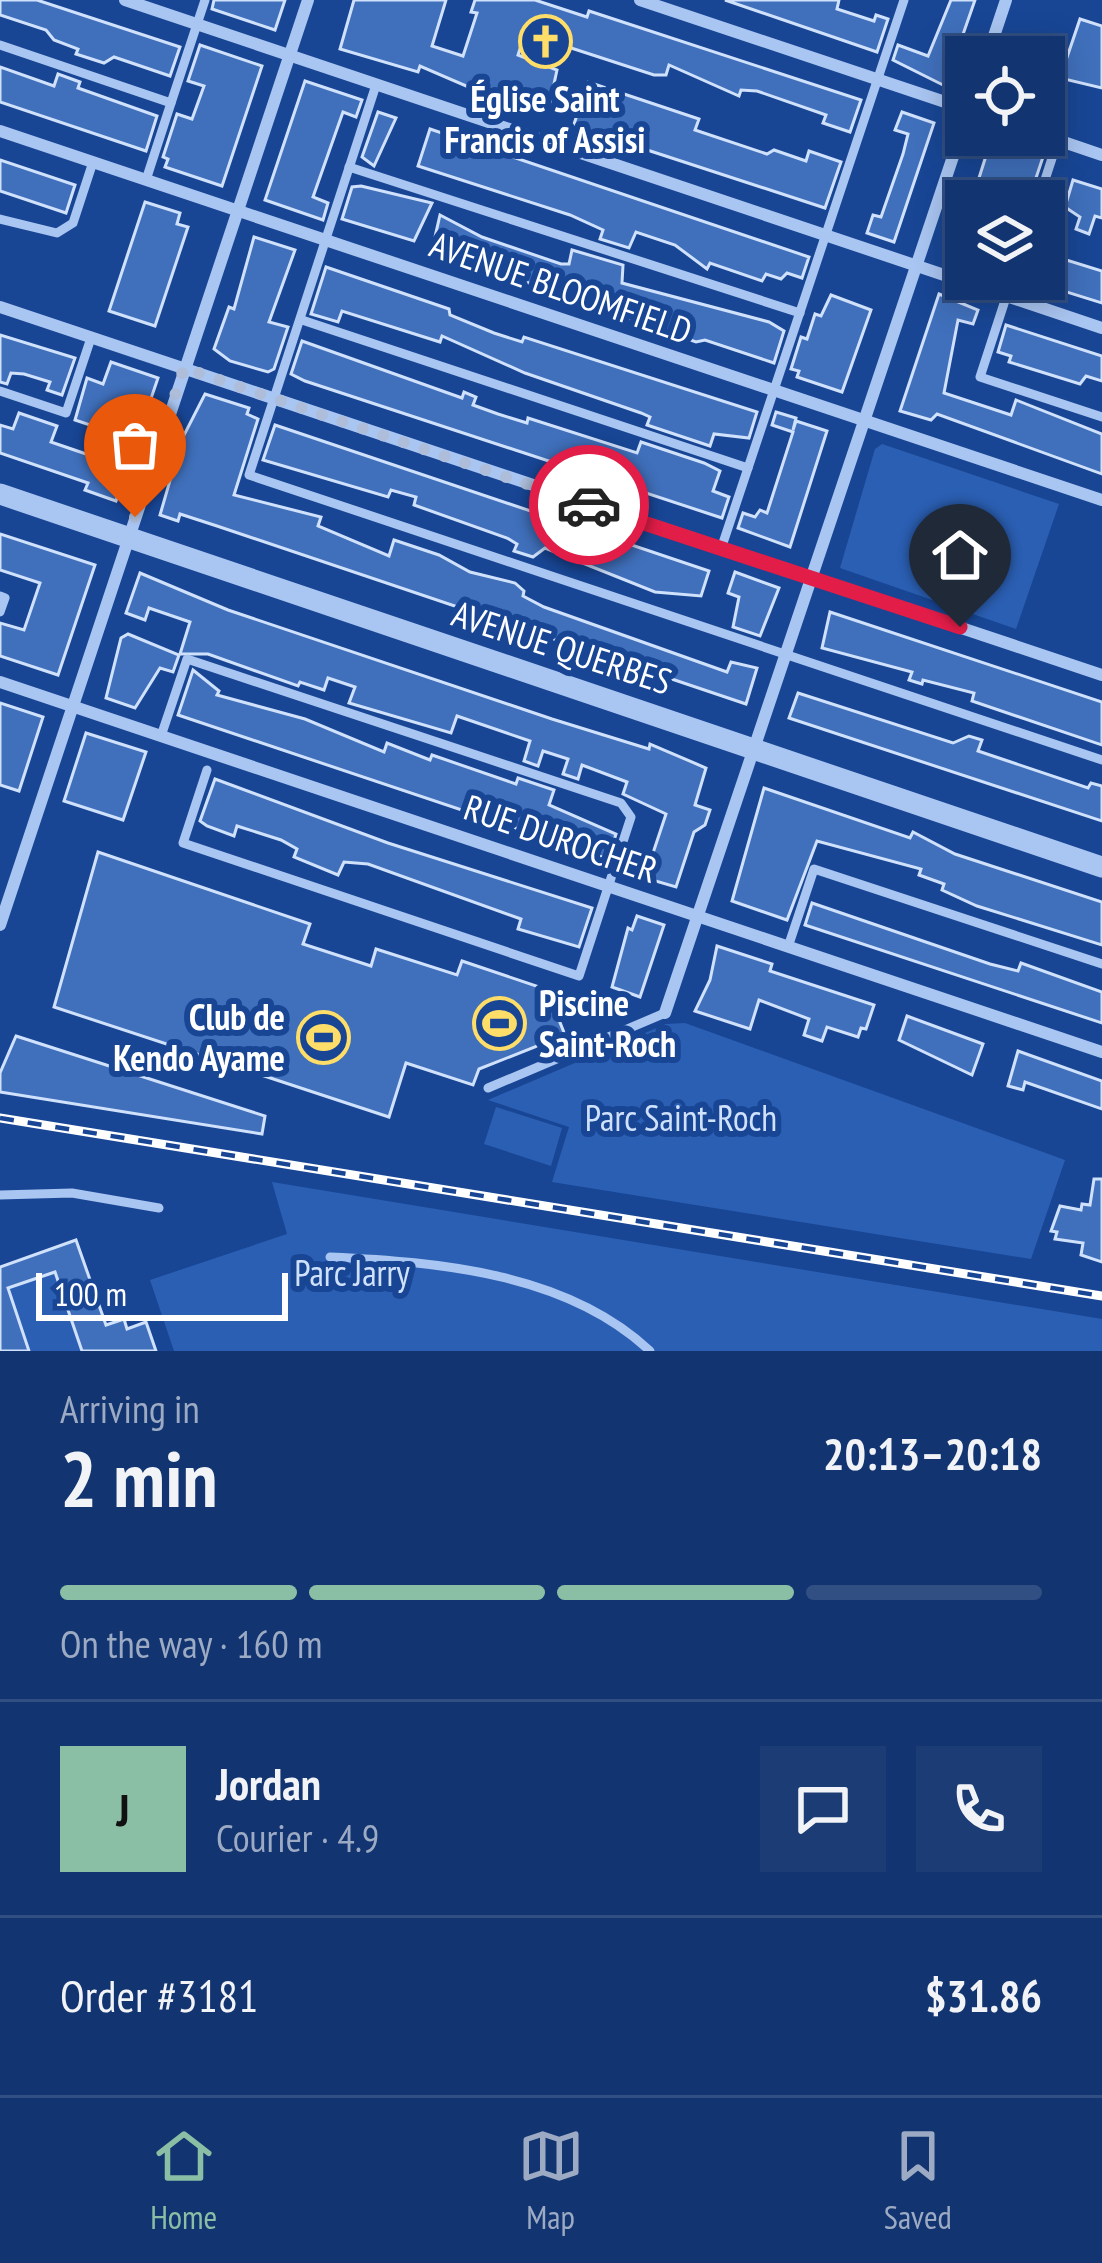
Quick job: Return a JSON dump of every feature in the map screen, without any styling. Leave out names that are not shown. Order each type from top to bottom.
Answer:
[{"type":"street","points":[[125,0],[945,275]]},
{"type":"street","points":[[0,925],[4,898],[308,0]]},
{"type":"street","points":[[640,0],[945,105]]},
{"type":"street","points":[[994,36],[1006,0]]},
{"type":"street","name":"AVENUE BLOOMFIELD","points":[[0,131],[1102,500]]},
{"type":"street","points":[[1065,142],[1102,155]]},
{"type":"street","points":[[665,1012],[952,156]]},
{"type":"street","points":[[1019,300],[1102,328]]},
{"type":"street","points":[[0,307],[1102,675]]},
{"type":"street","name":"AVENUE QUERBES","points":[[0,494],[1102,867]]},
{"type":"street","name":"RUE DUROCHER","points":[[0,682],[1102,1052]]},
{"type":"lane","points":[[146,180],[205,0]]},
{"type":"lane","points":[[721,549],[901,1]]},
{"type":"lane","points":[[0,45],[171,103]]},
{"type":"lane","points":[[376,85],[250,475],[1102,760]]},
{"type":"lane","points":[[0,218],[57,232],[73,224],[93,162]]},
{"type":"lane","points":[[349,167],[800,313]]},
{"type":"lane","points":[[1006,300],[980,377],[1102,417]]},
{"type":"lane","points":[[302,320],[748,468]]},
{"type":"lane","points":[[0,391],[66,413],[92,338]]},
{"type":"lane","points":[[0,596],[5,598],[0,612]]},
{"type":"lane","points":[[161,736],[187,659],[621,803],[631,818],[579,976],[183,843],[207,770]]},
{"type":"lane","points":[[788,947],[814,869],[1102,964]]},
{"type":"lane","points":[[488,1088],[665,1012]]},
{"type":"lane","points":[[0,1195],[72,1193],[159,1208]]},
{"type":"lane","points":[[329,1257],[373,1259],[549,1289],[598,1311],[650,1351]]},
{"type":"green space","points":[[882,444],[1059,504],[1016,629],[840,568],[875,449]]},
{"type":"green space","name":"Parc Saint-Roch","points":[[685,1023],[1065,1160],[1031,1259],[552,1182],[569,1127],[488,1100],[666,1024]]},
{"type":"green space","points":[[496,1107],[562,1128],[551,1166],[484,1144]]},
{"type":"green space","name":"Parc Jarry","points":[[272,1182],[1102,1319],[1102,1351],[174,1351],[150,1280],[287,1234]]},
{"type":"green space","points":[[76,1240],[106,1325],[124,1319],[128,1329],[146,1322],[156,1351],[0,1351],[0,1267]]},
{"type":"building","points":[[0,0],[37,0],[180,47],[170,76],[114,57],[104,63],[76,54],[78,49],[54,40],[46,30],[0,15]]},
{"type":"building","points":[[214,0],[285,0],[275,30],[212,9]]},
{"type":"building","points":[[354,0],[446,0],[432,46],[463,56],[477,13],[471,12],[475,0],[535,0],[587,17],[589,11],[861,100],[850,132],[823,123],[826,115],[757,91],[741,90],[739,96],[669,65],[666,75],[654,75],[525,33],[518,55],[557,70],[549,107],[490,88],[487,95],[420,66],[418,72],[340,49]]},
{"type":"building","points":[[725,0],[839,0],[837,9],[874,21],[876,15],[888,19],[877,52]]},
{"type":"building","points":[[951,0],[975,0],[962,36],[945,36],[945,86],[893,60],[898,45],[928,56]]},
{"type":"building","points":[[1080,19],[1102,26],[1102,88],[1065,79],[1065,63]]},
{"type":"building","points":[[200,45],[262,66],[222,186],[165,167],[168,159],[163,157],[177,114],[192,119],[204,86],[188,81]]},
{"type":"building","points":[[0,67],[54,86],[58,74],[80,82],[78,88],[157,116],[146,151],[0,102]]},
{"type":"building","points":[[305,81],[362,100],[356,117],[343,112],[313,197],[328,203],[323,220],[265,200]]},
{"type":"building","points":[[588,82],[699,119],[695,130],[767,154],[774,150],[806,161],[809,151],[841,162],[825,208],[583,129],[574,124]]},
{"type":"building","points":[[378,112],[396,118],[374,166],[362,157]]},
{"type":"building","points":[[902,112],[934,123],[894,242],[867,233],[873,215],[881,217],[903,154],[908,134],[895,130]]},
{"type":"building","points":[[430,129],[809,257],[802,278],[766,274],[762,281],[710,263],[707,269],[675,245],[636,232],[629,248],[600,239],[603,230],[570,215],[418,166]]},
{"type":"building","points":[[986,156],[1043,157],[1035,180],[979,178]]},
{"type":"building","points":[[0,160],[75,185],[66,213],[0,191]]},
{"type":"building","points":[[1073,180],[1102,189],[1102,218],[1095,216],[1089,234],[1076,229],[1080,217],[1065,207]]},
{"type":"building","points":[[352,187],[432,203],[414,241],[342,219]]},
{"type":"building","points":[[145,202],[180,213],[177,224],[188,227],[155,326],[109,311]]},
{"type":"building","points":[[440,215],[482,237],[561,264],[569,264],[572,250],[623,265],[622,283],[769,322],[784,331],[774,363],[705,340],[696,342],[523,281],[517,269],[503,274],[432,250]]},
{"type":"building","points":[[254,237],[295,250],[269,322],[288,327],[274,369],[268,372],[230,361],[214,349],[229,307],[234,309]]},
{"type":"building","points":[[1065,260],[1102,271],[1102,303],[1065,292]]},
{"type":"building","points":[[326,267],[449,309],[450,315],[494,333],[522,342],[524,337],[757,412],[749,438],[714,434],[710,446],[647,425],[650,417],[641,413],[525,373],[442,336],[440,342],[342,311],[338,322],[311,314]]},
{"type":"building","points":[[939,294],[978,310],[973,324],[958,320],[944,393],[1011,415],[1016,400],[1102,434],[1102,474],[937,414],[931,420],[900,411]]},
{"type":"building","points":[[831,295],[871,310],[842,392],[797,377],[799,371],[791,369],[801,337],[807,339],[815,314],[821,316]]},
{"type":"building","points":[[1006,325],[1102,356],[1102,381],[1086,376],[1080,384],[1009,362],[1011,356],[998,352]]},
{"type":"building","points":[[0,335],[75,358],[62,395],[47,390],[50,382],[24,374],[11,373],[7,384],[0,382]]},
{"type":"building","points":[[302,341],[462,398],[464,392],[476,397],[473,405],[527,423],[528,418],[637,453],[641,442],[704,463],[720,471],[713,491],[729,497],[722,518],[305,381],[291,374]]},
{"type":"building","points":[[111,362],[158,378],[116,501],[85,490],[88,483],[0,453],[0,425],[13,429],[19,413],[57,426],[51,442],[95,457],[105,430],[75,420],[87,378],[103,384]]},
{"type":"building","points":[[205,394],[249,408],[247,414],[258,419],[234,495],[321,517],[318,526],[389,556],[394,540],[439,555],[470,572],[515,583],[523,596],[544,607],[727,672],[731,662],[757,668],[746,704],[180,514],[178,521],[160,515],[182,439]]},
{"type":"building","points":[[776,412],[796,418],[793,430],[796,421],[827,431],[790,547],[738,528],[743,513],[755,517],[760,510],[767,513],[793,432],[772,425]]},
{"type":"building","points":[[275,425],[709,571],[701,596],[655,592],[545,548],[533,557],[514,551],[517,544],[507,538],[414,505],[416,497],[391,490],[388,497],[263,460]]},
{"type":"building","points":[[0,534],[95,565],[58,675],[0,656],[0,623],[24,630],[40,583],[0,570]]},
{"type":"building","points":[[735,572],[779,588],[760,636],[733,627],[739,597],[728,593]]},
{"type":"building","points":[[140,573],[228,610],[552,719],[649,749],[650,744],[706,768],[695,805],[710,810],[705,825],[694,832],[676,887],[635,875],[641,859],[650,862],[666,814],[623,794],[627,782],[582,765],[578,779],[563,774],[568,759],[543,751],[538,766],[524,761],[530,741],[457,716],[451,733],[349,703],[355,687],[328,678],[324,690],[300,682],[298,686],[208,654],[180,654],[190,622],[149,608],[145,620],[126,613]]},
{"type":"building","points":[[830,612],[1102,702],[1102,745],[972,701],[974,693],[923,680],[922,684],[909,680],[912,672],[822,648]]},
{"type":"building","points":[[128,634],[179,655],[173,672],[160,668],[135,708],[106,698],[121,638]]},
{"type":"building","points":[[193,670],[219,691],[217,695],[305,719],[384,752],[387,743],[430,760],[432,755],[516,784],[518,778],[554,790],[549,805],[616,834],[608,859],[178,715]]},
{"type":"building","points":[[798,693],[953,743],[969,736],[982,740],[978,751],[1088,788],[1091,783],[1102,786],[1102,821],[789,718]]},
{"type":"building","points":[[0,703],[43,717],[19,791],[0,785]]},
{"type":"building","points":[[86,733],[146,752],[123,820],[64,801]]},
{"type":"building","points":[[215,779],[388,843],[592,908],[579,947],[518,929],[521,919],[368,864],[344,862],[338,875],[294,857],[297,849],[281,840],[237,826],[234,836],[207,826],[200,821]]},
{"type":"building","points":[[764,788],[910,838],[913,832],[955,854],[1102,902],[1102,945],[977,906],[942,890],[944,884],[919,875],[921,869],[817,841],[787,920],[732,901]]},
{"type":"building","points":[[98,852],[310,924],[303,944],[371,966],[376,949],[457,975],[462,961],[560,994],[555,1010],[565,1035],[479,1069],[473,1085],[406,1063],[389,1117],[54,1007]]},
{"type":"building","points":[[812,903],[990,964],[1018,971],[1021,963],[1102,992],[1102,1023],[805,925]]},
{"type":"building","points":[[637,916],[664,925],[640,997],[612,987],[628,928],[632,930]]},
{"type":"building","points":[[717,946],[772,964],[770,971],[874,1005],[866,1029],[861,1028],[858,1037],[827,1027],[822,1041],[804,1035],[809,1019],[759,1000],[750,1029],[695,1011],[710,980]]},
{"type":"building","points":[[907,1016],[983,1044],[972,1075],[899,1040]]},
{"type":"building","points":[[16,1036],[265,1116],[262,1134],[0,1092],[0,1073]]},
{"type":"building","points":[[1018,1051],[1102,1081],[1102,1109],[1025,1082],[1023,1090],[1008,1086]]},
{"type":"building","points":[[1094,1179],[1102,1179],[1102,1262],[1081,1255],[1083,1243],[1055,1239],[1057,1232],[1051,1231],[1060,1206],[1081,1210],[1082,1204],[1090,1205]]},
{"type":"building","points":[[76,1240],[106,1325],[124,1319],[127,1329],[146,1322],[156,1351],[82,1351],[55,1272],[8,1288],[29,1351],[0,1351],[0,1267]]},
{"type":"railway","points":[[0,1118],[1102,1296]]},
{"type":"way so far","points":[[135,517],[184,368],[589,505]]},
{"type":"place","name":"Église Saint Francis of Assisi","points":[[545,42]]},
{"type":"place","name":"Piscine Saint-Roch","points":[[500,1023]]},
{"type":"place","name":"Club de Kendo Ayame","points":[[324,1037]]},
{"type":"route","points":[[589,505],[960,627]]}]
